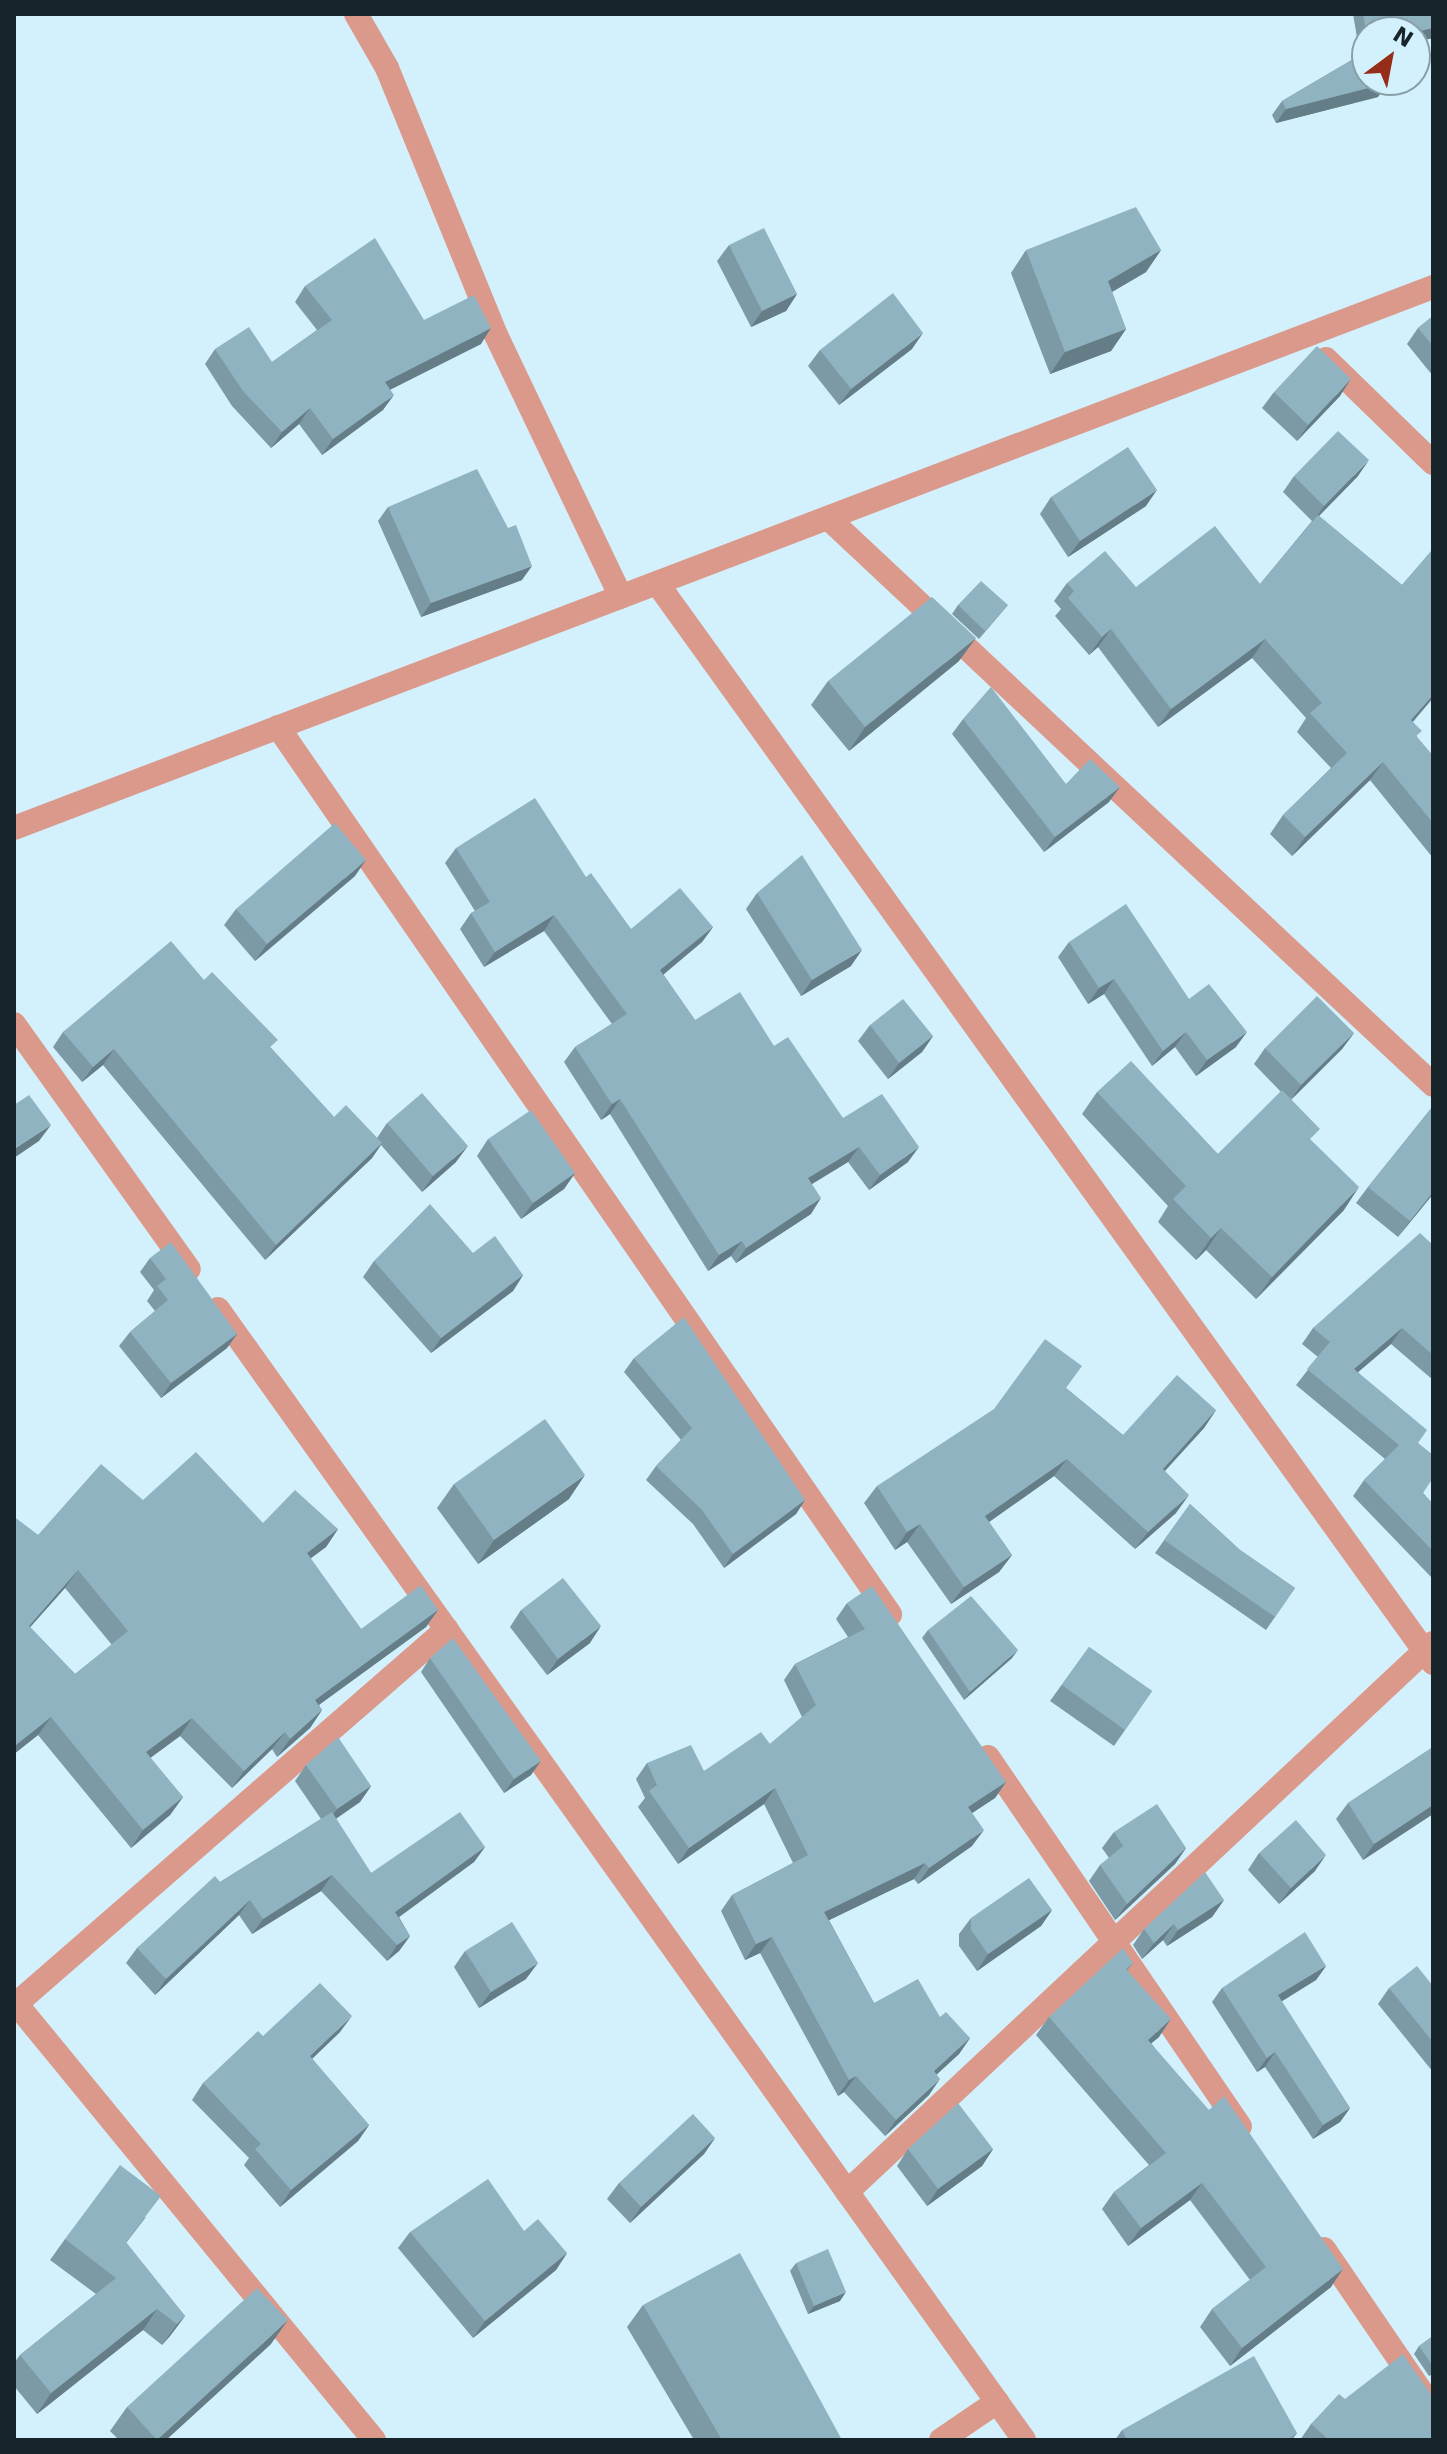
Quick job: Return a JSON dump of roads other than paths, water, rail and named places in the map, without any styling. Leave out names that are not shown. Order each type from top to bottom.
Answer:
[{"type":"street","points":[[356,14],[387,68],[496,335],[621,597]]},
{"type":"street","points":[[14,828],[1433,287]]},
{"type":"street","points":[[1303,336],[1433,463]]},
{"type":"street","points":[[828,518],[1433,1085]]},
{"type":"street","points":[[657,583],[1430,1652],[847,2192]]},
{"type":"street","points":[[278,727],[908,1641]]},
{"type":"street","points":[[14,1024],[1024,2440]]},
{"type":"street","points":[[374,2440],[15,2003],[447,1629]]},
{"type":"street","points":[[971,1732],[1256,2149]]},
{"type":"street","points":[[1309,2227],[1433,2409]]},
{"type":"street","points":[[941,2440],[997,2402]]}]
